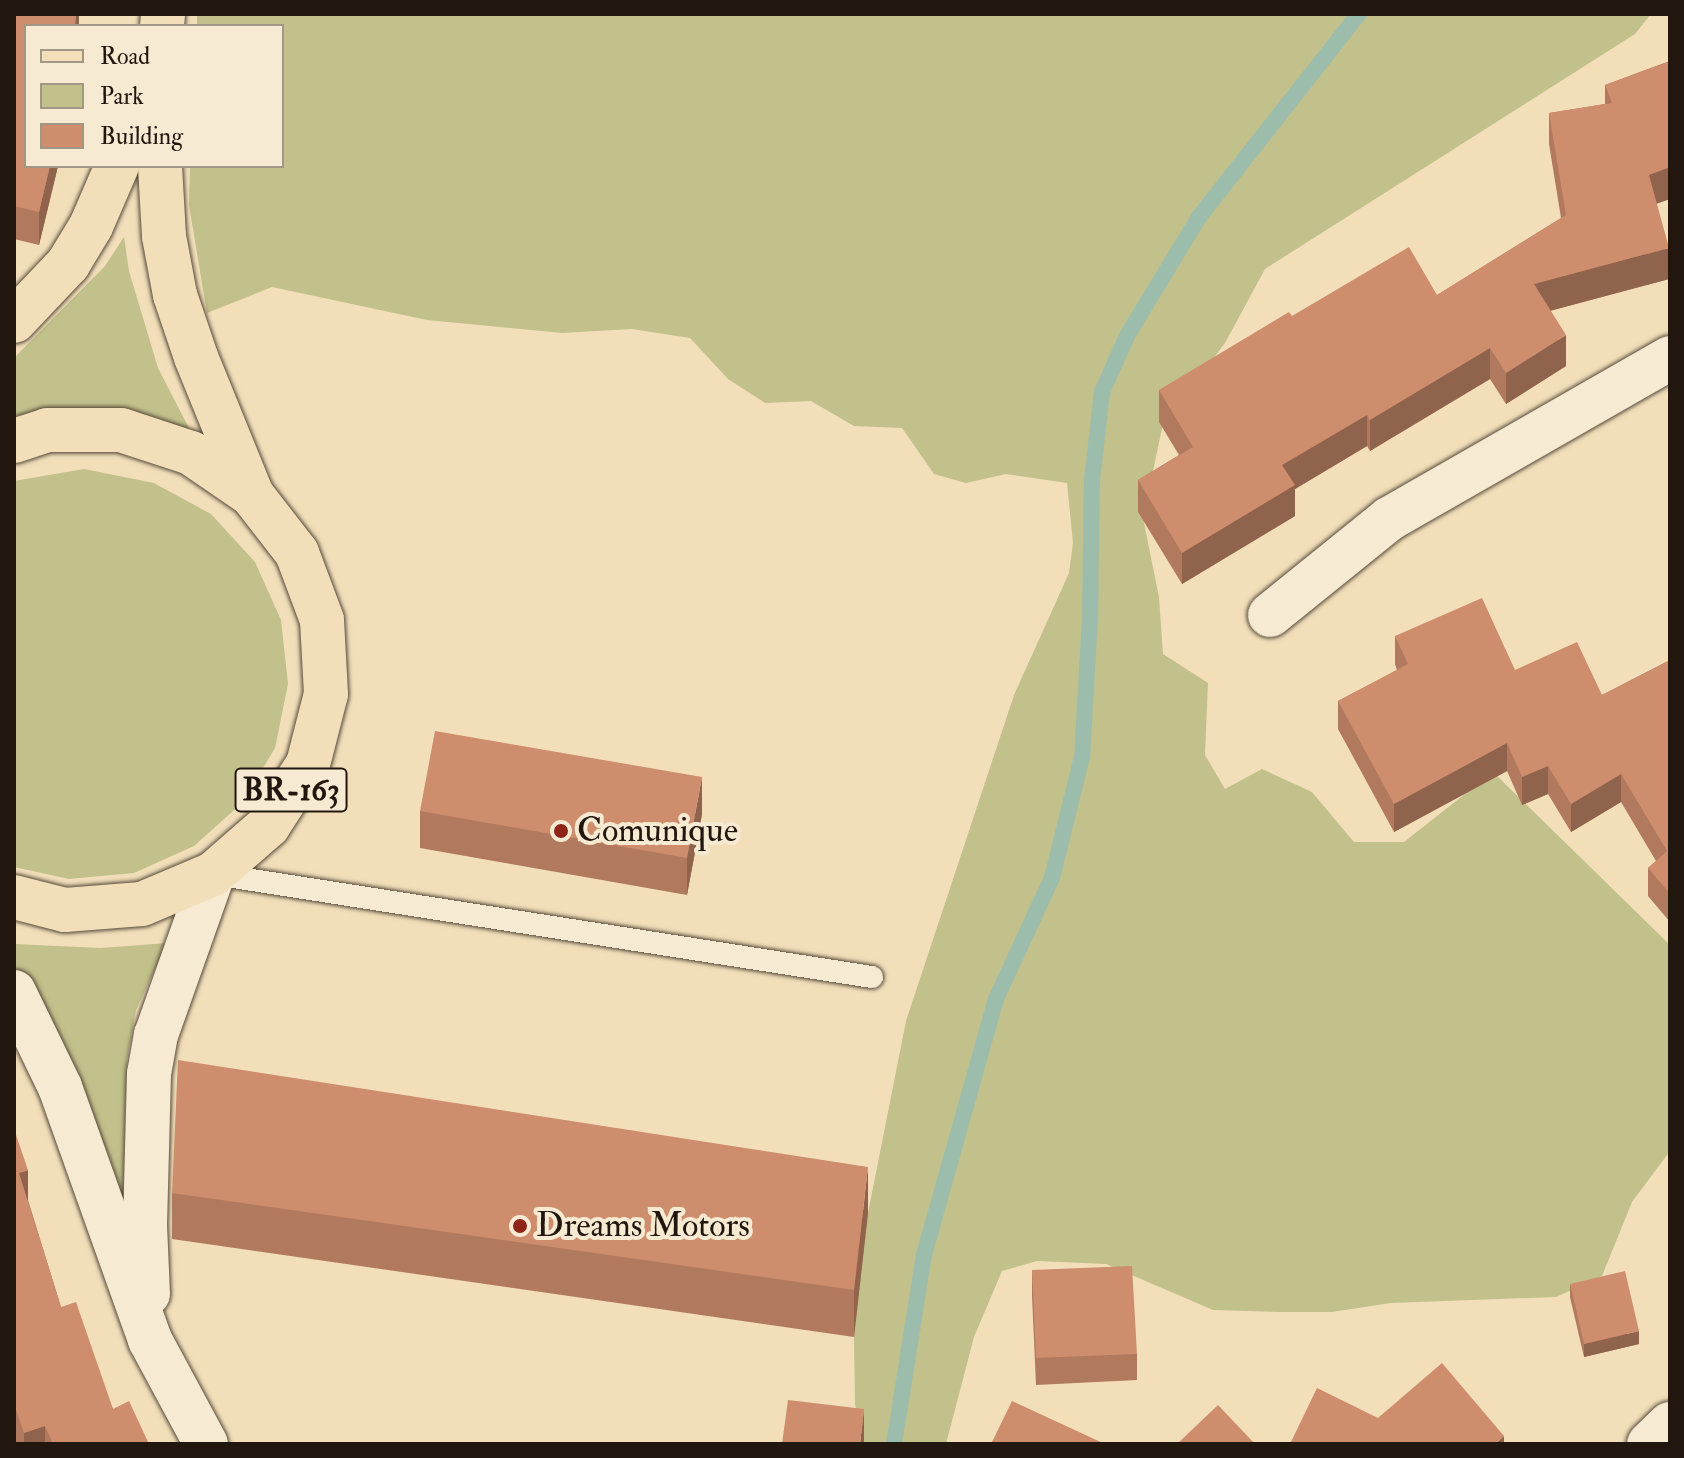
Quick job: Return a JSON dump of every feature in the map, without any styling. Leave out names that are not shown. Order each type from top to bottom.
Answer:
[{"type":"main road","points":[[14,321],[68,264],[91,226],[116,168]]},
{"type":"main road","name":"BR-163","points":[[14,897],[65,910],[142,904],[213,874],[268,826],[308,764],[326,694],[322,620],[297,553],[252,495],[196,357],[175,295],[164,236],[160,168]]},
{"type":"main road","points":[[1270,615],[1389,519],[1670,359]]},
{"type":"main road","name":"BR-163","points":[[14,441],[47,430],[121,430],[191,453],[252,495]]},
{"type":"main road","points":[[150,1340],[145,1226],[149,1074],[156,1035],[213,874]]},
{"type":"main road","points":[[14,992],[60,1087],[150,1340],[206,1444]]},
{"type":"main road","points":[[1649,1444],[1670,1424]]},
{"type":"lane","points":[[213,874],[872,977]]},
{"type":"green space","points":[[197,14],[1651,14],[1635,34],[1265,269],[1225,343],[1163,424],[1143,518],[1159,597],[1163,654],[1208,683],[1205,755],[1225,789],[1262,769],[1312,792],[1354,842],[1404,842],[1493,772],[1670,945],[1670,1151],[1632,1202],[1602,1276],[1556,1297],[1391,1303],[1332,1312],[1278,1312],[1213,1310],[1106,1264],[1037,1261],[1002,1271],[974,1337],[946,1444],[864,1444],[855,1404],[854,1337],[868,1213],[906,1021],[1014,695],[1069,573],[1073,543],[1067,483],[1006,474],[966,483],[934,474],[902,428],[854,426],[811,401],[765,403],[728,379],[690,338],[632,329],[562,333],[427,320],[272,287],[207,313],[189,205],[190,168],[284,168],[284,24],[197,24]]},
{"type":"green space","points":[[124,237],[129,271],[158,368],[190,430],[157,418],[119,411],[14,416],[14,358],[105,266]]},
{"type":"green space","points":[[84,469],[154,483],[211,514],[255,562],[281,620],[288,684],[275,748],[242,803],[194,846],[134,873],[69,879],[14,867],[14,481]]},
{"type":"green space","points":[[167,943],[136,1010],[127,1059],[122,1228],[31,994],[14,970],[14,944],[101,948]]},
{"type":"building","points":[[14,14],[76,14],[75,24],[24,24],[24,168],[50,168],[39,212],[14,206]]},
{"type":"building","points":[[1670,61],[1670,167],[1649,175],[1669,248],[1534,284],[1566,335],[1506,373],[1490,348],[1370,420],[1367,415],[1282,465],[1295,485],[1182,553],[1138,480],[1193,447],[1159,390],[1289,312],[1292,316],[1409,247],[1437,295],[1566,215],[1549,113],[1612,103],[1605,85]]},
{"type":"building","points":[[1482,598],[1515,670],[1577,642],[1602,695],[1670,660],[1670,894],[1648,868],[1667,851],[1621,774],[1571,804],[1548,766],[1522,777],[1507,743],[1394,804],[1338,701],[1408,664],[1395,636]]},
{"type":"building","points":[[435,731],[702,777],[687,858],[420,811]]},
{"type":"building","name":"Dreams Motors","points":[[178,1060],[868,1167],[854,1290],[172,1193]]},
{"type":"building","points":[[14,1129],[28,1170],[19,1173],[61,1307],[76,1302],[113,1409],[129,1401],[149,1444],[53,1444],[45,1426],[24,1433],[14,1404]]},
{"type":"building","points":[[1132,1266],[1137,1354],[1036,1358],[1032,1270]]},
{"type":"building","points":[[1625,1271],[1639,1331],[1584,1344],[1570,1284]]},
{"type":"building","points":[[1442,1363],[1504,1436],[1495,1444],[1290,1444],[1317,1388],[1378,1418]]},
{"type":"building","points":[[788,1400],[864,1409],[860,1444],[782,1444]]},
{"type":"building","points":[[1012,1401],[1105,1444],[991,1444]]},
{"type":"building","points":[[1218,1405],[1255,1444],[1177,1444]]},
{"type":"waterway","points":[[894,1444],[924,1255],[996,999],[1052,878],[1082,757],[1090,618],[1092,480],[1102,392],[1128,334],[1199,217],[1359,14]]},
{"type":"place","name":"Comunique","points":[[561,831]]},
{"type":"place","name":"Dreams Motors","points":[[520,1226]]}]
